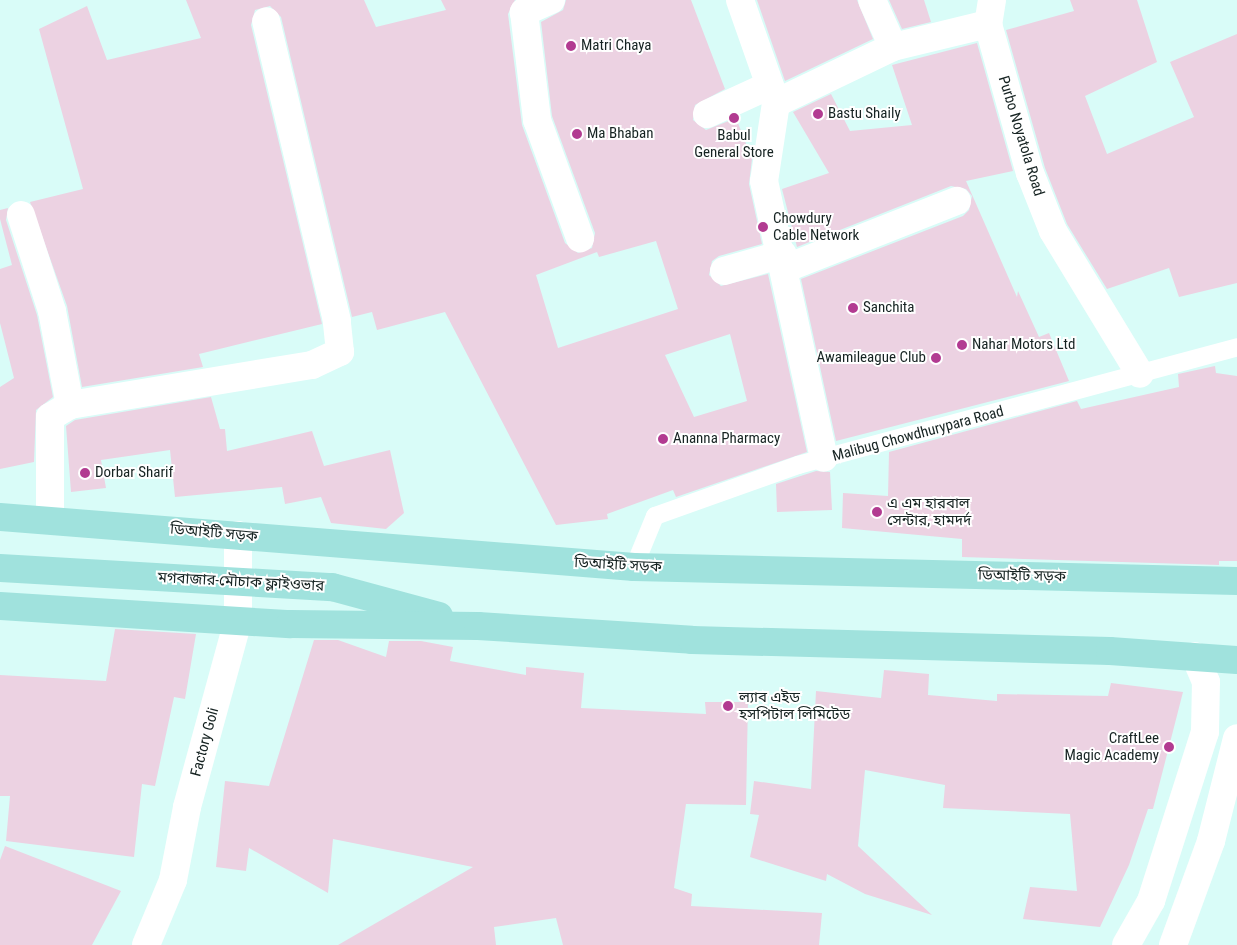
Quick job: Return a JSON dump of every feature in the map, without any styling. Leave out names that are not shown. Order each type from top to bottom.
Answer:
[{"type":"main road","name":"ডিআইটি সড়ক","points":[[0,517],[50,519],[634,567],[1237,581]]},
{"type":"main road","name":"মগবাজার-মৌচাক ফ্লাইওভার","points":[[0,568],[332,587],[478,626]]},
{"type":"main road","points":[[0,606],[238,621],[478,626],[692,640],[1195,656],[1234,660]]},
{"type":"street","points":[[550,0],[524,12],[537,120],[580,238]]},
{"type":"street","points":[[740,0],[773,94],[764,181],[783,261],[824,458]]},
{"type":"street","points":[[872,0],[893,47]]},
{"type":"street","name":"Purbo Noyatola Road","points":[[707,114],[773,94],[893,47],[990,12],[1030,173],[1053,231],[1140,374]]},
{"type":"street","points":[[50,519],[50,417],[70,405],[312,365],[340,352],[337,321],[266,21]]},
{"type":"street","points":[[724,271],[783,261],[957,201]]},
{"type":"street","points":[[21,215],[52,310],[70,405]]},
{"type":"street","name":"Factory Goli","points":[[146,945],[173,880],[187,807],[238,621],[238,535]]},
{"type":"street","points":[[1126,945],[1151,901],[1205,732],[1206,682],[1195,656]]},
{"type":"street","points":[[1174,945],[1211,841],[1237,738]]},
{"type":"lane","name":"Malibug Chowdhurypara Road","points":[[634,567],[656,516],[824,458],[1237,347]]},
{"type":"building","points":[[186,0],[364,0],[376,27],[446,10],[441,0],[515,0],[508,14],[522,125],[565,243],[578,253],[592,248],[595,233],[552,116],[541,22],[563,10],[566,0],[691,0],[725,89],[695,105],[693,120],[706,130],[736,118],[752,159],[749,184],[762,244],[719,256],[712,261],[709,275],[721,286],[768,274],[807,452],[676,497],[673,490],[607,514],[608,519],[556,525],[445,312],[377,330],[372,312],[352,317],[281,17],[270,6],[255,10],[251,25],[322,324],[199,354],[203,367],[82,387],[67,306],[30,202],[83,189],[39,29],[87,6],[107,60],[201,38]],"holes":[[[656,241],[678,309],[558,348],[536,275],[597,252],[599,257]],[[730,334],[747,401],[694,417],[665,355]]]},
{"type":"building","points":[[757,0],[857,0],[873,39],[785,81]]},
{"type":"building","points":[[889,0],[924,0],[931,22],[902,29]]},
{"type":"building","points":[[1070,0],[1137,0],[1157,62],[1085,96],[1107,154],[1194,117],[1170,62],[1237,34],[1237,283],[1179,297],[1169,268],[1107,289],[1067,224],[1045,168],[1006,30],[1074,11]]},
{"type":"building","points":[[977,43],[1013,171],[966,181],[1017,297],[1018,291],[1039,337],[1049,333],[1069,381],[836,441],[801,279],[963,216],[969,210],[972,196],[966,189],[951,186],[797,247],[782,189],[829,173],[793,112],[831,94],[850,131],[912,125],[892,65]]},
{"type":"building","points":[[8,208],[6,220],[37,315],[53,397],[36,410],[34,462],[0,469],[0,387],[14,378],[0,323],[0,269],[12,265],[0,219],[0,210]]},
{"type":"building","points":[[1215,366],[1216,373],[1237,376],[1237,561],[1219,561],[1219,565],[962,557],[962,539],[842,528],[843,493],[888,496],[889,452],[1077,401],[1081,409],[1179,387],[1178,374]]},
{"type":"building","points":[[211,397],[220,429],[225,429],[227,451],[312,431],[324,466],[390,450],[404,513],[386,529],[331,523],[321,497],[285,504],[282,487],[175,497],[170,450],[101,460],[106,488],[71,492],[66,426],[75,420]]},
{"type":"building","points":[[816,471],[830,472],[832,510],[777,512],[776,484]]},
{"type":"building","points":[[115,629],[196,634],[185,699],[174,697],[155,786],[142,784],[134,857],[6,841],[10,796],[0,796],[0,675],[106,681]]},
{"type":"building","points":[[314,640],[338,640],[386,657],[389,641],[421,641],[453,647],[450,661],[526,675],[526,667],[584,673],[581,708],[706,714],[705,702],[748,702],[746,805],[686,804],[674,888],[692,894],[691,906],[822,913],[819,945],[563,945],[556,918],[494,927],[496,945],[338,945],[473,867],[333,839],[328,893],[249,848],[246,871],[216,867],[225,781],[269,786]]},
{"type":"building","points":[[884,670],[929,674],[928,695],[997,701],[997,694],[1108,696],[1111,683],[1183,692],[1153,809],[1148,809],[1129,865],[1100,927],[1023,919],[1030,887],[1077,891],[1070,814],[943,808],[945,785],[865,770],[858,846],[932,915],[865,894],[827,874],[826,881],[750,857],[759,815],[750,814],[754,781],[811,789],[816,691],[881,698]]},
{"type":"building","points":[[5,846],[121,891],[92,945],[0,945],[0,860]]},
{"type":"place","name":"Matri Chaya","points":[[571,46]]},
{"type":"place","name":"Bastu Shaily","points":[[818,114]]},
{"type":"place","name":"Babul General Store","points":[[734,118]]},
{"type":"place","name":"Ma Bhaban","points":[[577,134]]},
{"type":"place","name":"Chowdury Cable Network","points":[[763,227]]},
{"type":"place","name":"Sanchita","points":[[853,308]]},
{"type":"place","name":"Nahar Motors Ltd","points":[[962,345]]},
{"type":"place","name":"Awamileague Club","points":[[936,358]]},
{"type":"place","name":"Ananna Pharmacy","points":[[663,439]]},
{"type":"place","name":"Dorbar Sharif","points":[[85,473]]},
{"type":"place","name":"এ এম হারবাল সেন্টার, হামদর্দ","points":[[877,512]]},
{"type":"place","name":"ল্যাব এইড হসপিটাল লিমিটেড","points":[[728,706]]},
{"type":"place","name":"CraftLee Magic Academy","points":[[1169,747]]}]
